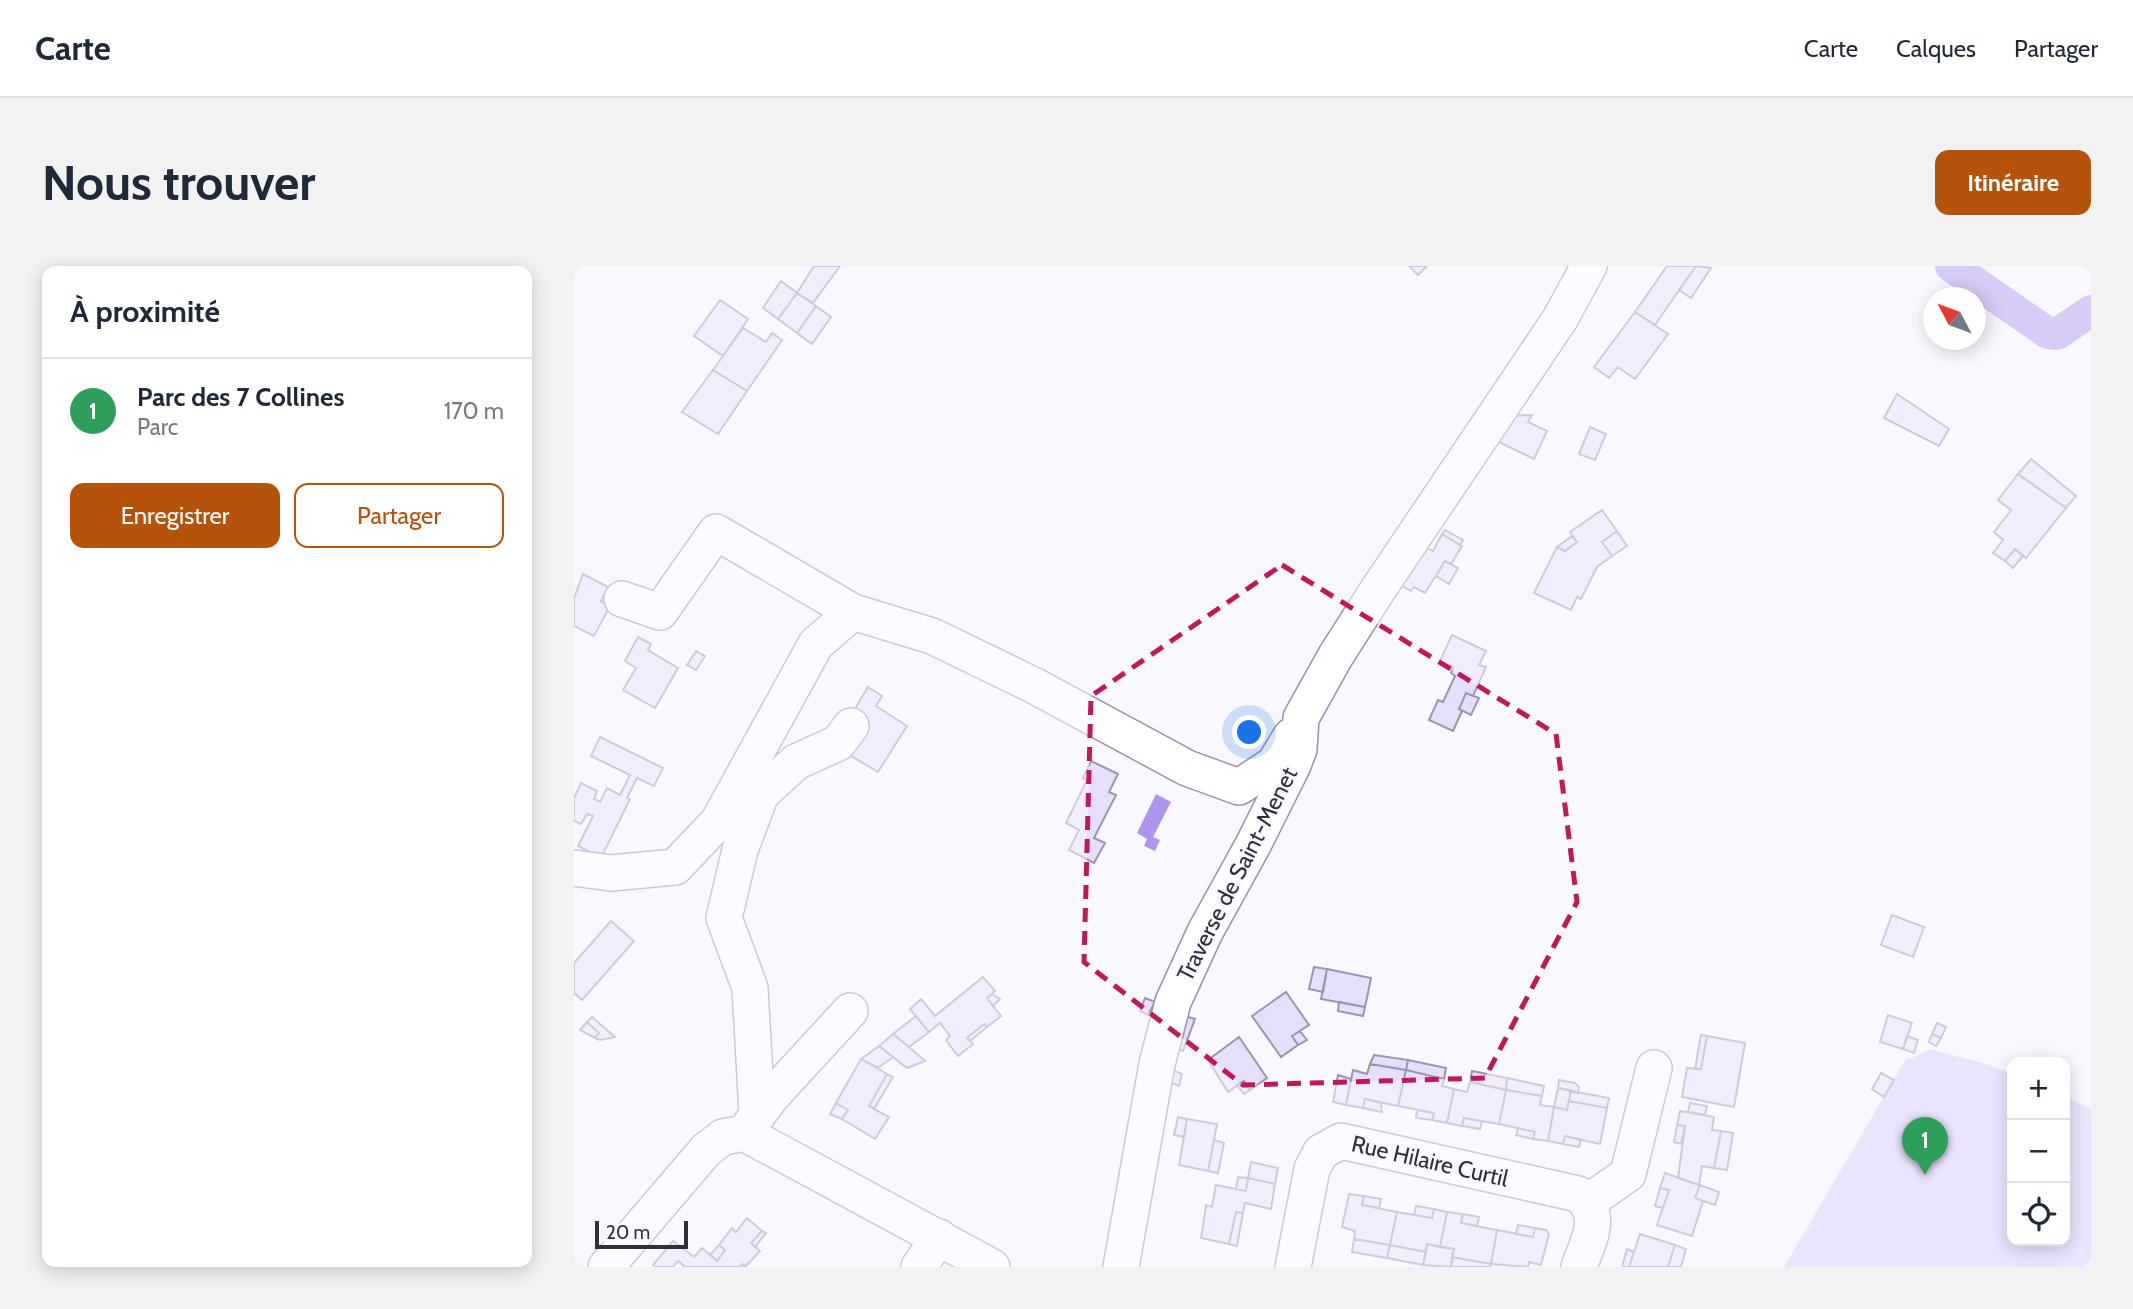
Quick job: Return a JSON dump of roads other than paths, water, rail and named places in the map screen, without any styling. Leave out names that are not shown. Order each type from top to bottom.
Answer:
[{"type":"street","name":"Traverse de Saint-Menet","points":[[1121,1267],[1157,1064],[1173,1002],[1205,932],[1293,765],[1299,749],[1301,718],[1335,657],[1377,591],[1560,319],[1589,266]]},
{"type":"street","points":[[622,599],[660,612],[716,531],[853,612],[932,636],[1033,685],[1187,768],[1239,787],[1273,764],[1301,718]]},
{"type":"street","points":[[574,868],[611,873],[675,867],[718,822],[816,644],[853,612]]},
{"type":"street","points":[[751,1123],[750,988],[724,918],[740,850],[761,794],[796,762],[838,743],[851,726]]},
{"type":"street","points":[[606,1267],[705,1150],[751,1123],[850,1012]]},
{"type":"street","points":[[1579,1267],[1594,1220],[1588,1202],[1628,1174],[1654,1069]]},
{"type":"street","points":[[751,1123],[992,1267]]},
{"type":"street","name":"Rue Hilaire Curtil","points":[[1293,1267],[1312,1169],[1321,1152],[1340,1141],[1578,1194],[1588,1202]]},
{"type":"street","points":[[919,1267],[939,1237]]},
{"type":"waterway","points":[[1951,266],[2048,333],[2057,334],[2091,311]]},
{"type":"place","name":"Parc des 7 Collines","points":[[1925,1175]]}]
